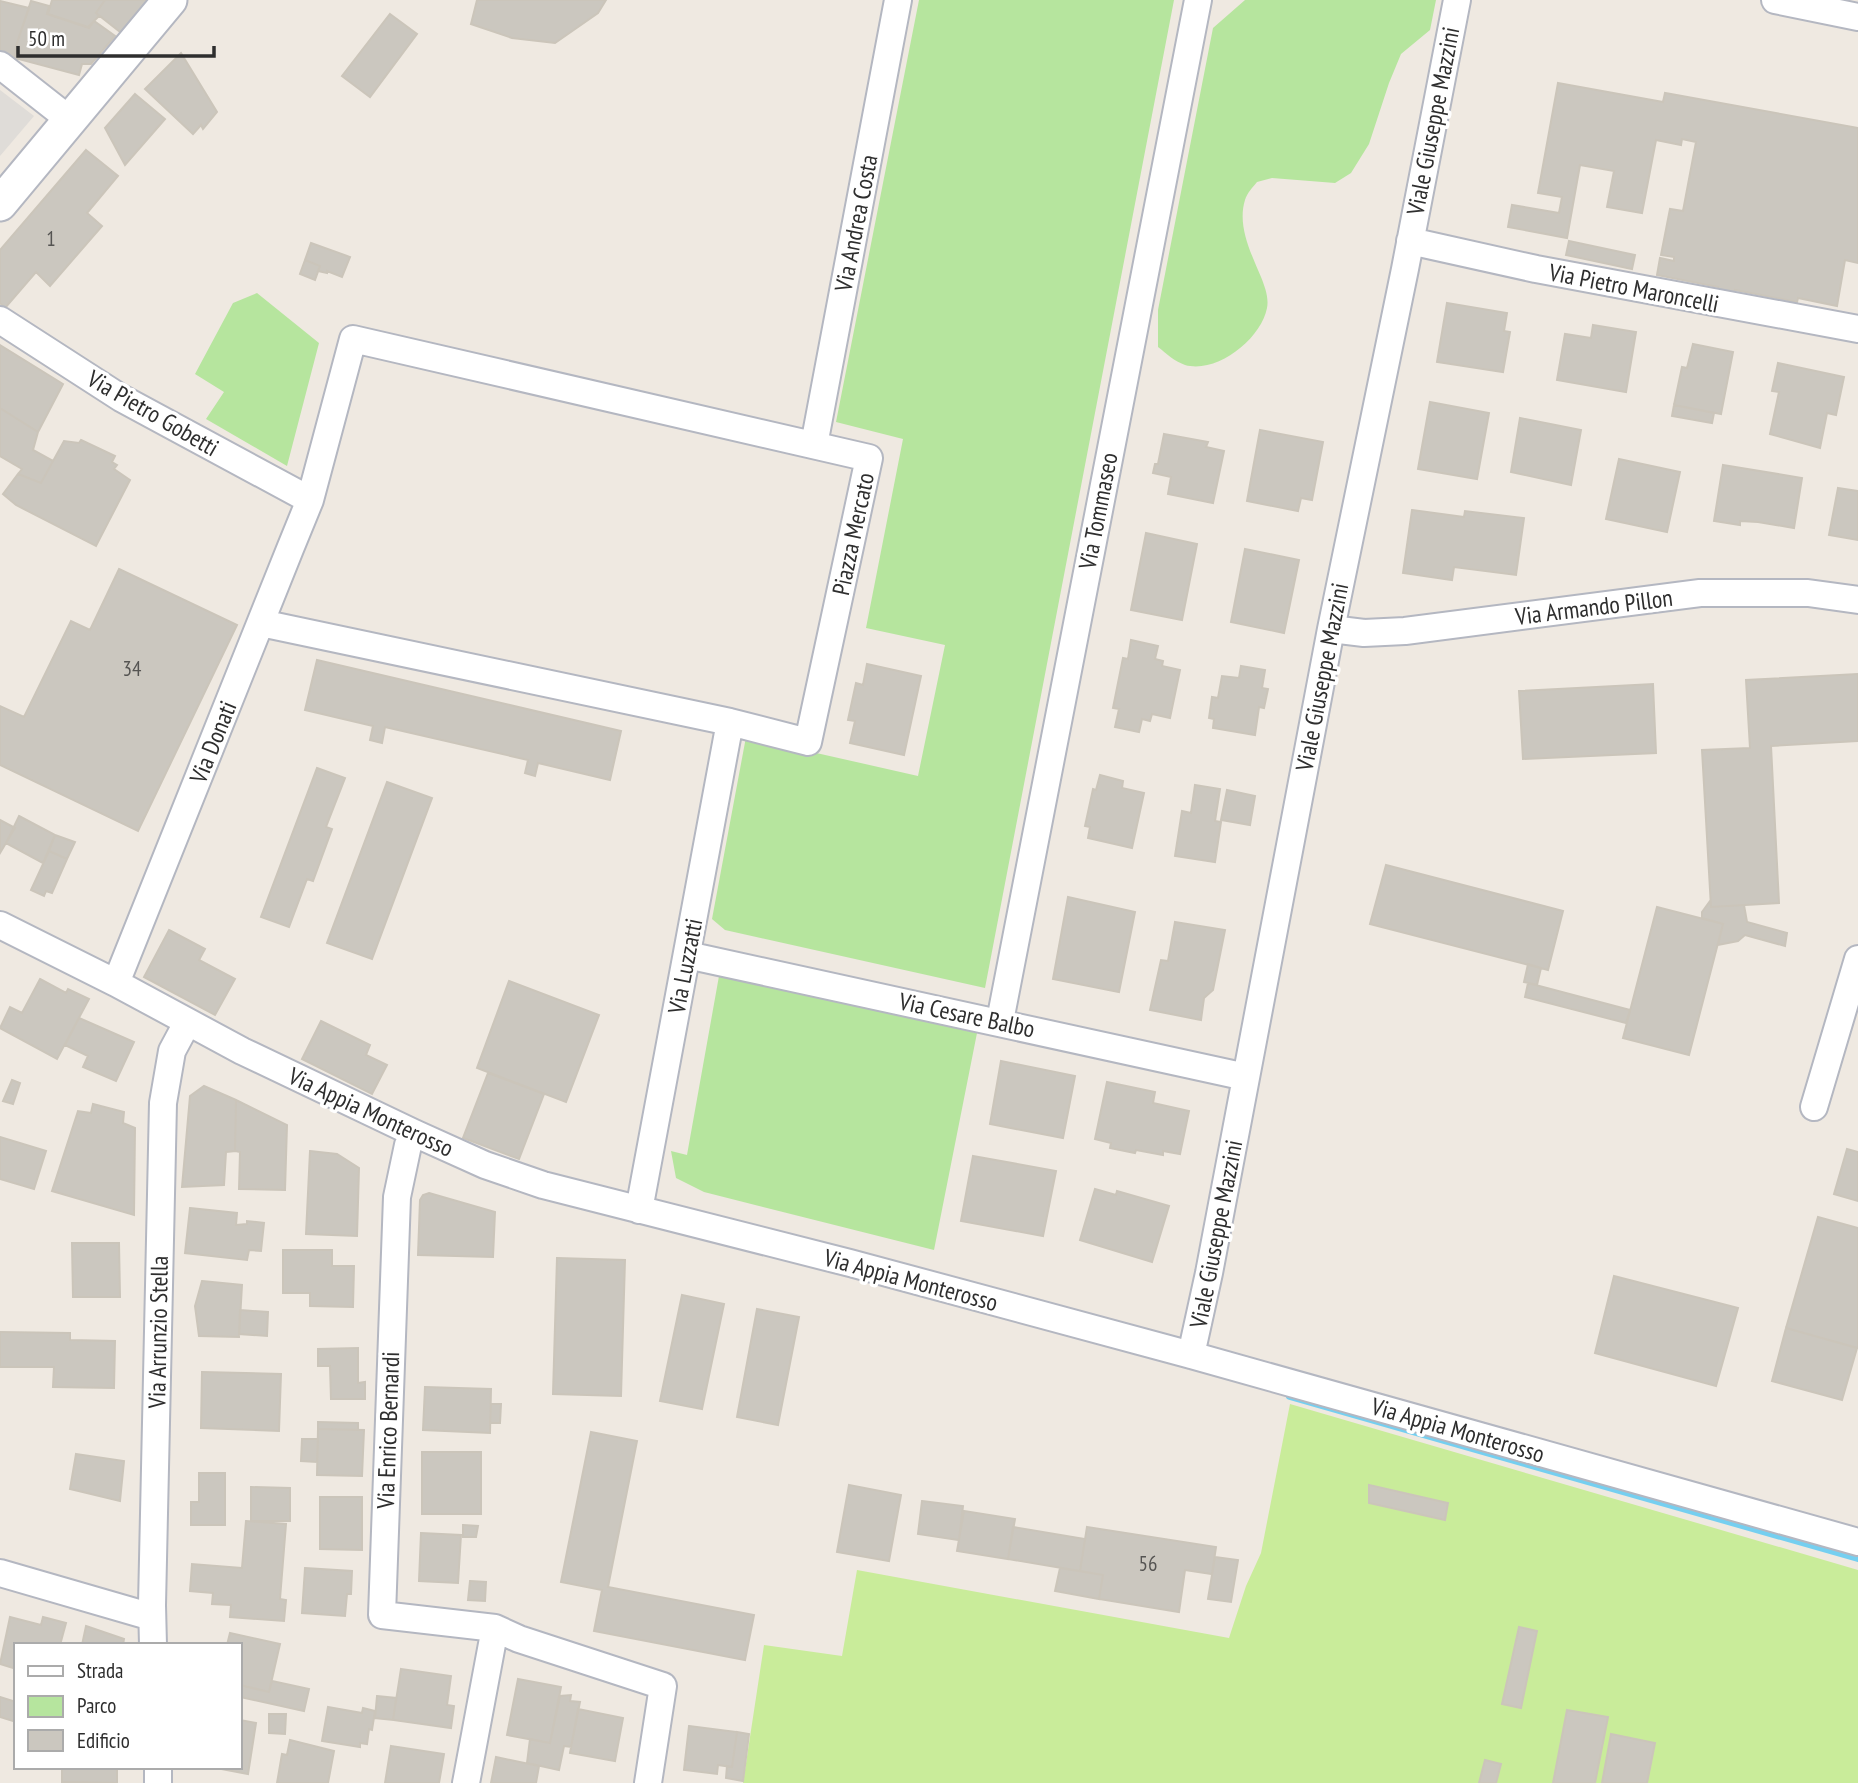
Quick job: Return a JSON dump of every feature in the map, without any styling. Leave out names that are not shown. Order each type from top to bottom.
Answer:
[{"type":"street","points":[[0,204],[170,0]]},
{"type":"street","name":"Via Andrea Costa","points":[[814,445],[898,0]]},
{"type":"street","name":"Via Tommaseo","points":[[1000,1021],[1198,0]]},
{"type":"street","name":"Viale Giuseppe Mazzini","points":[[1191,1355],[1331,629],[1457,0]]},
{"type":"street","points":[[1775,0],[1858,17]]},
{"type":"street","points":[[0,65],[70,120]]},
{"type":"street","name":"Via Pietro Maroncelli","points":[[1410,242],[1603,282],[1858,329]]},
{"type":"street","name":"Via Pietro Gobetti","points":[[0,320],[121,398],[310,500]]},
{"type":"street","name":"Piazza Mercato","points":[[261,623],[730,722],[808,742],[869,458],[353,339],[310,500]]},
{"type":"street","name":"Via Donati","points":[[116,983],[310,500]]},
{"type":"street","name":"Via Armando Pillon","points":[[1331,629],[1364,633],[1405,631],[1700,593],[1808,593],[1858,600]]},
{"type":"street","name":"Via Luzzatti","points":[[639,1210],[730,722]]},
{"type":"street","name":"Via Appia Monterosso","points":[[0,925],[116,983],[187,1023],[414,1133],[485,1165],[531,1181],[1191,1355],[1858,1542]]},
{"type":"street","name":"Via Cesare Balbo","points":[[687,955],[1000,1021],[1246,1077]]},
{"type":"street","points":[[1814,1107],[1858,959]]},
{"type":"street","name":"Via Arrunzio Stella","points":[[153,1643],[163,1104],[172,1051],[187,1023]]},
{"type":"street","name":"Via Enrico Bernardi","points":[[414,1133],[408,1145],[397,1197],[382,1615],[495,1628],[519,1639],[663,1686],[648,1783]]},
{"type":"street","points":[[0,1573],[152,1611]]},
{"type":"street","points":[[466,1783],[495,1628]]},
{"type":"green space","points":[[919,0],[1174,0],[985,988],[725,930],[712,919],[746,737],[918,776],[945,645],[866,628],[903,439],[836,422]]},
{"type":"green space","points":[[1245,0],[1436,0],[1430,30],[1401,54],[1369,144],[1351,173],[1335,183],[1272,178],[1257,182],[1249,193],[1245,200],[1243,220],[1246,239],[1266,292],[1267,308],[1263,320],[1236,352],[1210,364],[1185,365],[1158,347],[1158,310],[1213,28]]},
{"type":"green space","points":[[257,293],[319,343],[287,466],[206,419],[224,392],[195,374],[233,303]]},
{"type":"green space","points":[[719,976],[977,1033],[934,1250],[704,1192],[676,1178],[671,1151],[687,1155]]},
{"type":"green space","points":[[1290,1404],[1858,1570],[1858,1783],[743,1783],[764,1645],[842,1656],[857,1570],[1229,1638],[1246,1586],[1261,1553]]},
{"type":"shaded area","points":[[0,90],[34,116],[0,156]]},
{"type":"building","points":[[52,0],[105,0],[96,13],[99,16],[88,27],[48,14]]},
{"type":"building","points":[[105,0],[150,0],[124,35],[96,13]]},
{"type":"building","points":[[477,0],[606,0],[598,13],[555,43],[512,38],[471,24]]},
{"type":"building","points":[[0,1],[29,8],[16,46],[15,61],[0,55]]},
{"type":"building","points":[[31,1],[49,6],[47,14],[89,28],[94,21],[115,36],[91,64],[82,64],[79,75],[15,58],[16,46]]},
{"type":"building","points":[[390,14],[417,34],[370,97],[342,76]]},
{"type":"building","points":[[181,53],[217,112],[203,129],[201,125],[193,134],[145,89]]},
{"type":"building","points":[[1558,83],[1663,102],[1665,93],[1858,128],[1858,263],[1845,260],[1837,306],[1798,298],[1797,302],[1735,290],[1734,295],[1717,292],[1718,287],[1657,275],[1660,258],[1674,261],[1674,257],[1661,255],[1670,209],[1683,211],[1696,142],[1682,139],[1681,145],[1656,140],[1642,213],[1607,207],[1614,171],[1580,165],[1567,238],[1508,227],[1512,205],[1559,213],[1562,197],[1538,193]]},
{"type":"building","points":[[135,94],[165,119],[125,165],[105,128]]},
{"type":"building","points":[[86,150],[118,176],[87,213],[102,226],[50,286],[36,272],[5,308],[0,303],[0,250]]},
{"type":"building","points":[[1569,241],[1635,255],[1632,269],[1566,255]]},
{"type":"building","points":[[311,243],[350,257],[342,277],[327,271],[318,271],[320,266],[305,260]]},
{"type":"building","points":[[305,260],[320,266],[315,280],[300,274]]},
{"type":"building","points":[[1447,303],[1507,313],[1504,331],[1510,332],[1503,372],[1437,362]]},
{"type":"building","points":[[1593,325],[1636,332],[1626,392],[1557,380],[1565,334],[1591,338]]},
{"type":"building","points":[[1693,344],[1733,352],[1721,414],[1674,405],[1682,367],[1687,368]]},
{"type":"building","points":[[0,345],[63,384],[38,432],[0,408]]},
{"type":"building","points":[[1778,363],[1844,377],[1836,415],[1827,413],[1820,448],[1770,434],[1779,392],[1772,391]]},
{"type":"building","points":[[1430,402],[1489,413],[1477,479],[1418,469]]},
{"type":"building","points":[[1674,405],[1714,413],[1712,423],[1672,416]]},
{"type":"building","points":[[0,408],[38,432],[33,450],[53,461],[41,483],[18,474],[22,469],[0,456]]},
{"type":"building","points":[[1520,418],[1581,430],[1571,485],[1511,472]]},
{"type":"building","points":[[1260,430],[1323,442],[1312,500],[1301,498],[1298,511],[1247,501]]},
{"type":"building","points":[[1164,434],[1208,442],[1206,447],[1224,451],[1213,503],[1168,494],[1171,477],[1153,473],[1155,464],[1158,464]]},
{"type":"building","points":[[81,440],[115,456],[112,462],[117,465],[114,469],[130,480],[96,546],[16,505],[3,494],[18,474],[41,483],[64,441],[79,443]]},
{"type":"building","points":[[1619,459],[1680,472],[1667,532],[1606,519]]},
{"type":"building","points":[[1723,465],[1802,478],[1794,528],[1758,522],[1740,521],[1740,525],[1714,521]]},
{"type":"building","points":[[1838,488],[1858,491],[1858,540],[1829,535]]},
{"type":"building","points":[[1412,510],[1464,517],[1465,511],[1524,518],[1516,575],[1454,567],[1452,580],[1403,573]]},
{"type":"building","points":[[1146,533],[1197,544],[1182,620],[1131,610]]},
{"type":"building","points":[[1245,549],[1299,560],[1284,633],[1231,622]]},
{"type":"building","points":[[119,569],[237,625],[138,831],[0,765],[0,706],[24,717],[71,621],[90,630]]},
{"type":"building","points":[[1131,640],[1158,646],[1155,659],[1163,661],[1162,666],[1180,670],[1170,718],[1152,714],[1150,721],[1142,719],[1139,732],[1115,727],[1119,709],[1113,708],[1123,658],[1128,659]]},
{"type":"building","points":[[317,660],[621,731],[610,780],[538,763],[535,776],[525,773],[528,760],[385,727],[382,743],[370,740],[373,726],[305,710]]},
{"type":"building","points":[[867,664],[921,676],[904,755],[850,743],[855,721],[848,720],[856,683],[863,685]]},
{"type":"building","points":[[1241,666],[1265,670],[1262,688],[1268,689],[1264,708],[1259,707],[1255,735],[1213,728],[1214,719],[1209,718],[1212,697],[1218,698],[1222,676],[1239,678]]},
{"type":"building","points":[[1858,674],[1858,741],[1771,746],[1779,903],[1711,907],[1702,750],[1750,748],[1746,680]]},
{"type":"building","points":[[1653,684],[1656,753],[1523,759],[1519,691]]},
{"type":"building","points":[[317,768],[345,778],[326,827],[332,829],[313,881],[307,879],[289,927],[261,917]]},
{"type":"building","points":[[1100,775],[1123,781],[1122,788],[1144,793],[1132,848],[1088,838],[1090,827],[1085,826],[1093,789],[1096,790]]},
{"type":"building","points":[[387,782],[432,798],[372,959],[327,943]]},
{"type":"building","points":[[1195,785],[1220,789],[1215,821],[1221,822],[1215,862],[1175,856],[1182,811],[1191,813]]},
{"type":"building","points":[[1227,790],[1255,796],[1250,825],[1221,820]]},
{"type":"building","points":[[19,816],[55,835],[43,863],[6,843]]},
{"type":"building","points":[[0,820],[15,828],[0,853]]},
{"type":"building","points":[[55,835],[75,842],[67,859],[49,851]]},
{"type":"building","points":[[49,851],[67,859],[52,893],[46,891],[44,896],[31,890]]},
{"type":"building","points":[[1386,865],[1563,911],[1548,970],[1370,924]]},
{"type":"building","points":[[1068,897],[1135,912],[1119,992],[1053,979]]},
{"type":"building","points":[[1710,901],[1711,907],[1744,905],[1747,922],[1787,933],[1785,946],[1745,935],[1738,941],[1718,945],[1723,924],[1702,918],[1702,912]]},
{"type":"building","points":[[1657,907],[1723,924],[1689,1055],[1623,1038]]},
{"type":"building","points":[[1175,922],[1225,930],[1213,990],[1204,998],[1201,1020],[1150,1010],[1161,960],[1168,961]]},
{"type":"building","points":[[169,930],[205,949],[199,960],[235,979],[215,1015],[144,977]]},
{"type":"building","points":[[1528,964],[1541,968],[1537,985],[1524,982]]},
{"type":"building","points":[[40,979],[66,993],[68,989],[89,999],[57,1059],[0,1028],[10,1007],[22,1013]]},
{"type":"building","points":[[509,981],[599,1015],[566,1102],[477,1068]]},
{"type":"building","points":[[1528,983],[1630,1010],[1626,1023],[1525,997]]},
{"type":"building","points":[[79,1018],[134,1042],[116,1081],[83,1067],[88,1056],[65,1045]]},
{"type":"building","points":[[321,1021],[370,1045],[366,1055],[387,1065],[372,1094],[302,1059]]},
{"type":"building","points":[[1001,1061],[1075,1076],[1063,1138],[990,1124]]},
{"type":"building","points":[[488,1073],[544,1094],[519,1159],[463,1138]]},
{"type":"building","points":[[12,1080],[20,1083],[13,1104],[3,1101]]},
{"type":"building","points":[[1107,1082],[1155,1092],[1153,1103],[1189,1111],[1180,1154],[1163,1151],[1163,1155],[1136,1150],[1135,1153],[1110,1148],[1111,1143],[1095,1139]]},
{"type":"building","points":[[204,1086],[236,1100],[235,1151],[226,1152],[224,1185],[182,1187],[190,1096]]},
{"type":"building","points":[[236,1100],[287,1125],[285,1190],[239,1189],[240,1152],[235,1151]]},
{"type":"building","points":[[93,1104],[124,1112],[123,1123],[135,1128],[134,1215],[52,1191],[78,1111],[91,1113]]},
{"type":"building","points":[[0,1137],[46,1151],[34,1189],[0,1179]]},
{"type":"building","points":[[1847,1149],[1858,1152],[1858,1201],[1834,1194]]},
{"type":"building","points":[[310,1151],[337,1154],[359,1168],[357,1236],[306,1234]]},
{"type":"building","points":[[973,1156],[1056,1171],[1043,1236],[961,1221]]},
{"type":"building","points":[[1095,1189],[1116,1195],[1117,1191],[1169,1206],[1152,1262],[1080,1240]]},
{"type":"building","points":[[429,1193],[495,1212],[493,1257],[418,1255],[420,1200],[423,1195]]},
{"type":"building","points":[[190,1208],[237,1213],[236,1225],[247,1224],[247,1221],[264,1223],[261,1251],[249,1250],[247,1260],[185,1253]]},
{"type":"building","points":[[1818,1217],[1858,1228],[1858,1348],[1786,1328]]},
{"type":"building","points":[[72,1243],[119,1243],[120,1297],[73,1297]]},
{"type":"building","points":[[283,1250],[332,1250],[332,1266],[354,1266],[353,1307],[310,1306],[310,1293],[283,1293]]},
{"type":"building","points":[[557,1258],[625,1260],[621,1396],[553,1394]]},
{"type":"building","points":[[1614,1276],[1738,1308],[1716,1386],[1595,1353]]},
{"type":"building","points":[[202,1281],[242,1285],[239,1337],[199,1336],[195,1306]]},
{"type":"building","points":[[682,1295],[724,1304],[702,1409],[660,1401]]},
{"type":"building","points":[[757,1309],[799,1317],[778,1425],[737,1417]]},
{"type":"building","points":[[240,1310],[268,1312],[267,1336],[239,1334]]},
{"type":"building","points":[[1786,1328],[1857,1348],[1842,1400],[1772,1381]]},
{"type":"building","points":[[0,1332],[70,1333],[70,1340],[115,1341],[114,1388],[53,1387],[54,1367],[0,1367]]},
{"type":"building","points":[[358,1348],[358,1383],[365,1382],[365,1399],[331,1399],[330,1366],[318,1366],[318,1349]]},
{"type":"building","points":[[202,1372],[281,1374],[279,1431],[201,1428]]},
{"type":"building","points":[[425,1387],[491,1389],[490,1433],[423,1430]]},
{"type":"building","points":[[491,1404],[501,1404],[500,1423],[490,1423]]},
{"type":"building","points":[[318,1422],[358,1423],[358,1430],[318,1429]]},
{"type":"building","points":[[318,1429],[364,1430],[362,1476],[317,1475]]},
{"type":"building","points":[[591,1432],[637,1441],[608,1587],[754,1615],[745,1660],[594,1631],[602,1590],[561,1582]]},
{"type":"building","points":[[302,1439],[318,1439],[317,1462],[301,1461]]},
{"type":"building","points":[[422,1452],[481,1452],[481,1514],[422,1514]]},
{"type":"building","points":[[76,1454],[124,1461],[120,1501],[70,1489]]},
{"type":"building","points":[[199,1473],[225,1473],[225,1525],[191,1525],[191,1502],[199,1502]]},
{"type":"building","points":[[849,1485],[901,1495],[889,1561],[837,1552]]},
{"type":"building","points":[[1369,1485],[1448,1503],[1445,1520],[1369,1503]]},
{"type":"building","points":[[251,1487],[290,1488],[290,1521],[251,1521]]},
{"type":"building","points":[[320,1497],[362,1497],[362,1550],[320,1549]]},
{"type":"building","points":[[922,1501],[963,1506],[959,1540],[918,1534]]},
{"type":"building","points":[[964,1511],[1015,1519],[1008,1559],[957,1551]]},
{"type":"building","points":[[246,1521],[286,1524],[280,1599],[286,1600],[284,1621],[230,1617],[231,1605],[212,1604],[213,1593],[190,1591],[192,1564],[242,1568]]},
{"type":"building","points":[[463,1525],[478,1526],[476,1537],[463,1537]]},
{"type":"building","points":[[1013,1527],[1085,1539],[1080,1571],[1008,1559]]},
{"type":"building","points":[[1087,1527],[1216,1547],[1212,1574],[1185,1570],[1179,1612],[1099,1599],[1103,1575],[1080,1571]]},
{"type":"building","points":[[421,1533],[461,1535],[458,1583],[419,1581]]},
{"type":"building","points":[[1215,1557],[1238,1560],[1231,1602],[1208,1599]]},
{"type":"building","points":[[305,1568],[352,1571],[351,1594],[347,1594],[345,1616],[302,1613]]},
{"type":"building","points":[[1060,1568],[1103,1575],[1099,1599],[1055,1591]]},
{"type":"building","points":[[470,1581],[486,1582],[485,1601],[468,1600]]},
{"type":"building","points":[[10,1617],[41,1625],[43,1617],[66,1623],[61,1643],[14,1643],[14,1668],[0,1664]]},
{"type":"building","points":[[86,1626],[124,1639],[123,1643],[82,1643]]},
{"type":"building","points":[[1519,1627],[1537,1631],[1521,1708],[1502,1704]]},
{"type":"building","points":[[230,1633],[280,1644],[269,1692],[242,1685],[242,1643],[228,1643]]},
{"type":"building","points":[[401,1669],[451,1676],[447,1705],[454,1706],[451,1728],[393,1720]]},
{"type":"building","points":[[518,1679],[561,1687],[550,1743],[507,1735]]},
{"type":"building","points":[[272,1681],[309,1689],[304,1711],[242,1697],[242,1685],[269,1692]]},
{"type":"building","points":[[571,1695],[570,1701],[580,1702],[571,1747],[564,1746],[559,1770],[527,1763],[530,1739],[550,1743],[560,1696]]},
{"type":"building","points":[[377,1696],[396,1698],[393,1720],[375,1718]]},
{"type":"building","points":[[0,1697],[14,1701],[14,1721],[0,1717]]},
{"type":"building","points":[[328,1707],[362,1713],[363,1708],[375,1711],[367,1744],[360,1743],[360,1747],[322,1741]]},
{"type":"building","points":[[578,1709],[623,1718],[615,1761],[570,1753]]},
{"type":"building","points":[[1567,1710],[1608,1717],[1595,1783],[1553,1783]]},
{"type":"building","points":[[269,1714],[286,1714],[285,1734],[269,1733]]},
{"type":"building","points":[[242,1720],[256,1723],[248,1774],[222,1769],[242,1769]]},
{"type":"building","points":[[689,1726],[737,1732],[732,1767],[718,1765],[717,1774],[684,1770]]},
{"type":"building","points":[[737,1732],[749,1734],[743,1781],[726,1778],[727,1766],[732,1767]]},
{"type":"building","points":[[1611,1734],[1655,1743],[1647,1783],[1602,1783]]},
{"type":"building","points":[[290,1740],[334,1751],[328,1783],[277,1783],[282,1754],[287,1755]]},
{"type":"building","points":[[391,1746],[444,1754],[439,1783],[385,1783]]},
{"type":"building","points":[[496,1757],[539,1766],[536,1783],[491,1783]]},
{"type":"building","points":[[1485,1760],[1501,1764],[1496,1783],[1479,1783]]},
{"type":"building","points":[[62,1769],[117,1769],[117,1783],[62,1782]]},
{"type":"waterway","points":[[1290,1396],[1858,1558]]}]
